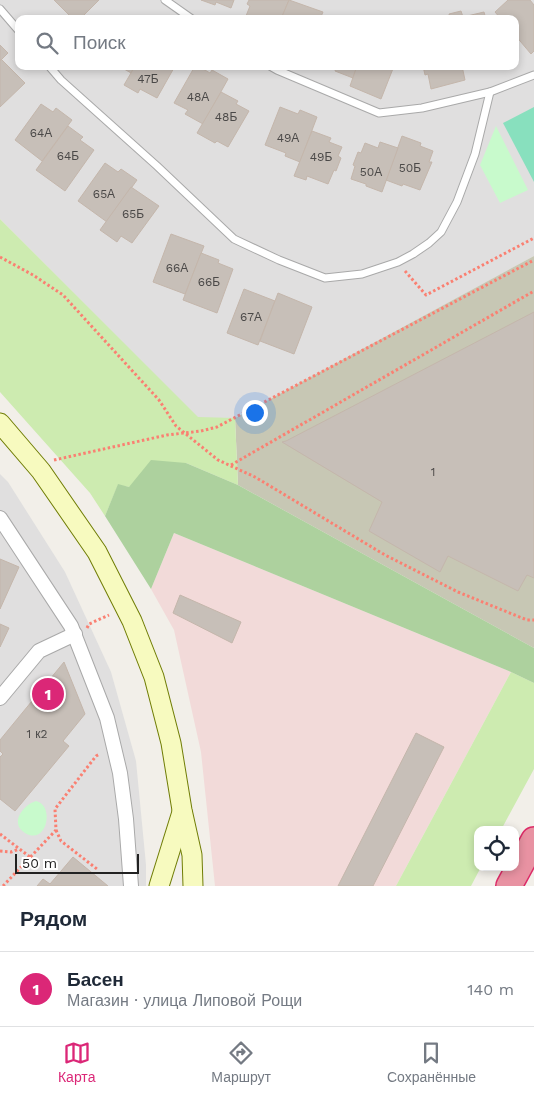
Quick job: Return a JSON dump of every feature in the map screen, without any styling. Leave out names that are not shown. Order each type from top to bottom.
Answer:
[{"type":"highway","points":[[509,886],[534,840]]},
{"type":"street","points":[[0,423],[41,471],[88,538],[132,620],[154,678],[171,743],[192,856],[193,886]]},
{"type":"street","points":[[0,518],[71,626],[107,718],[120,773],[126,819],[131,886]]},
{"type":"street","points":[[0,698],[39,651],[75,634]]},
{"type":"street","points":[[160,886],[182,810]]},
{"type":"lane","points":[[165,0],[186,15]]},
{"type":"lane","points":[[0,9],[15,26]]},
{"type":"lane","points":[[52,70],[234,239],[279,260],[325,278],[362,274],[398,262],[429,243],[441,232],[457,202],[476,154],[490,92]]},
{"type":"lane","points":[[277,70],[379,113],[422,108],[490,92],[534,75]]},
{"type":"path","points":[[398,262],[426,295],[534,238]]},
{"type":"path","points":[[0,256],[63,295],[159,400],[176,426],[218,460],[255,477],[385,555],[458,592],[527,620],[534,620]]},
{"type":"path","points":[[54,460],[167,435],[217,427],[534,260]]},
{"type":"path","points":[[230,465],[534,291]]},
{"type":"path","points":[[97,869],[61,841],[56,830],[55,809],[96,756],[115,748]]},
{"type":"path","points":[[3,886],[56,830]]},
{"type":"path","points":[[0,834],[30,857]]},
{"type":"path","points":[[0,852],[11,852],[19,849]]},
{"type":"shaded area","points":[[0,0],[534,0],[534,256],[235,418],[198,418],[0,219]]},
{"type":"shaded area","points":[[534,256],[534,648],[238,485],[235,418]]},
{"type":"shaded area","points":[[0,474],[8,482],[65,572],[111,672],[136,761],[146,865],[146,886],[0,886]]},
{"type":"shaded area","points":[[174,533],[511,672],[396,886],[215,886],[201,752],[174,630],[151,589]]},
{"type":"green space","points":[[534,107],[534,182],[503,123]]},
{"type":"green space","points":[[496,126],[528,190],[500,203],[480,165]]},
{"type":"green space","points":[[0,219],[198,417],[235,418],[238,485],[186,463],[129,487],[118,485],[105,516],[90,493],[0,392]]},
{"type":"green space","points":[[151,460],[186,463],[238,485],[534,648],[534,683],[174,533],[151,589],[105,516],[118,484],[129,487]]},
{"type":"green space","points":[[511,672],[534,683],[534,769],[503,826],[474,826],[474,871],[479,871],[471,886],[396,886]]},
{"type":"green space","points":[[36,801],[42,804],[47,816],[43,830],[33,836],[20,829],[18,820],[23,810]]},
{"type":"building","points":[[54,0],[99,0],[84,15],[69,15]]},
{"type":"building","points":[[201,0],[234,0],[231,8],[216,2],[215,5]]},
{"type":"building","points":[[249,0],[289,0],[283,15],[246,15],[250,6],[247,4]]},
{"type":"building","points":[[289,0],[323,12],[322,15],[283,15]]},
{"type":"building","points":[[508,0],[530,0],[534,5],[534,51],[531,54],[519,40],[519,15],[498,15],[495,12]]},
{"type":"building","points":[[461,11],[462,15],[449,15]]},
{"type":"building","points":[[484,12],[485,15],[471,15]]},
{"type":"building","points":[[0,45],[8,53],[0,61]]},
{"type":"building","points":[[1,59],[25,83],[0,107],[0,61]]},
{"type":"building","points":[[133,70],[173,70],[157,98],[140,89],[138,93],[124,85]]},
{"type":"building","points":[[193,70],[205,70],[210,73],[212,70],[228,79],[203,124],[185,114],[188,110],[174,103]]},
{"type":"building","points":[[335,70],[356,70],[353,78]]},
{"type":"building","points":[[356,70],[392,70],[381,99],[350,86]]},
{"type":"building","points":[[424,70],[463,70],[465,80],[431,89],[428,74],[425,75]]},
{"type":"building","points":[[221,92],[238,101],[236,104],[249,111],[228,147],[217,141],[215,143],[197,133]]},
{"type":"building","points":[[41,104],[53,112],[56,108],[72,120],[42,161],[15,140]]},
{"type":"building","points":[[280,107],[298,114],[300,110],[317,117],[300,162],[285,156],[286,153],[265,145]]},
{"type":"building","points":[[68,126],[83,137],[80,140],[94,150],[65,191],[36,170]]},
{"type":"building","points":[[312,131],[331,138],[329,142],[342,147],[338,156],[341,158],[328,184],[307,176],[306,180],[294,176]]},
{"type":"building","points":[[402,136],[421,143],[420,146],[433,151],[429,162],[432,162],[420,190],[386,180]]},
{"type":"building","points":[[380,142],[398,148],[382,192],[351,179],[355,166],[353,165],[358,152],[361,153],[365,143],[378,148]]},
{"type":"building","points":[[105,163],[118,172],[121,169],[137,180],[107,222],[78,201]]},
{"type":"building","points":[[131,187],[159,206],[132,243],[121,236],[117,242],[100,230]]},
{"type":"building","points":[[171,234],[204,246],[185,294],[153,282]]},
{"type":"building","points":[[201,253],[219,260],[218,263],[233,269],[217,313],[183,300]]},
{"type":"building","points":[[244,289],[275,301],[258,345],[227,333]]},
{"type":"building","points":[[278,293],[312,307],[294,354],[260,341]]},
{"type":"building","points":[[534,312],[534,578],[527,575],[518,591],[448,556],[440,572],[369,531],[382,502],[282,442],[286,441]]},
{"type":"building","points":[[0,559],[19,567],[0,609]]},
{"type":"building","points":[[180,595],[241,622],[232,643],[173,613]]},
{"type":"building","points":[[0,624],[9,628],[0,647]]},
{"type":"building","points":[[64,662],[85,714],[63,741],[69,746],[15,811],[0,799],[0,757],[3,754],[0,751],[0,740]]},
{"type":"building","points":[[416,733],[444,747],[373,886],[338,886]]},
{"type":"building","points":[[73,857],[108,886],[37,886],[43,879],[50,884]]},
{"type":"place","name":"Басен","points":[[48,694]]}]
